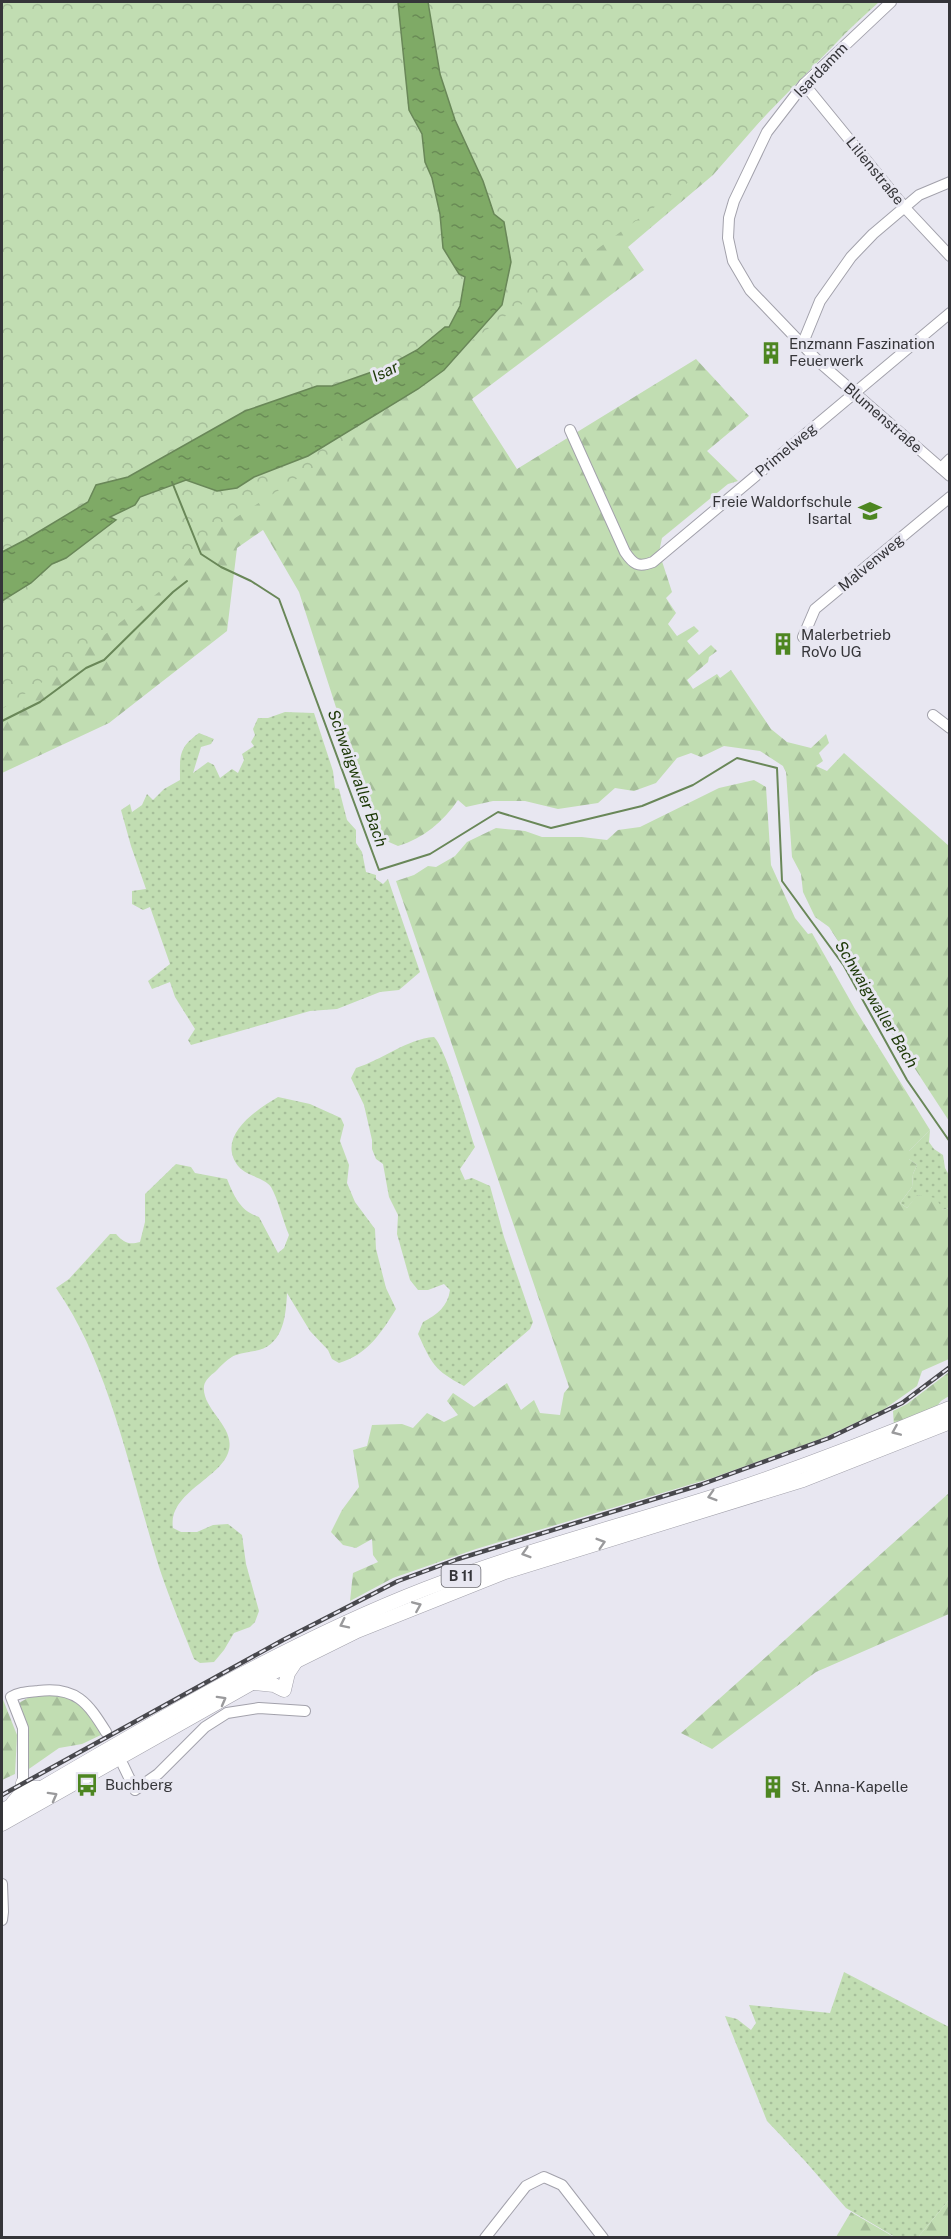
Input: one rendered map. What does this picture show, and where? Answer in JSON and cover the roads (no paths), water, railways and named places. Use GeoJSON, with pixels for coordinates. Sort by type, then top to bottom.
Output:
{"type":"FeatureCollection","features":[{"type":"Feature","properties":{"kind":"main road","name":"B 11"},"geometry":{"type":"LineString","coordinates":[[6,1808],[250,1671],[354,1619],[412,1594],[499,1562],[799,1468],[950,1408]]}},
{"type":"Feature","properties":{"kind":"main road","name":"B 11"},"geometry":{"type":"LineString","coordinates":[[2,1824],[252,1683],[367,1627],[505,1572],[803,1480],[950,1422]]}},
{"type":"Feature","properties":{"kind":"main road"},"geometry":{"type":"LineString","coordinates":[[252,1683],[266,1684],[284,1690],[288,1673],[296,1660]]}},
{"type":"Feature","properties":{"kind":"main road"},"geometry":{"type":"LineString","coordinates":[[23,1783],[29,1788],[41,1788]]}},
{"type":"Feature","properties":{"kind":"main road"},"geometry":{"type":"LineString","coordinates":[[6,1808],[22,1792],[23,1783]]}},
{"type":"Feature","properties":{"kind":"street","name":"Isardamm"},"geometry":{"type":"LineString","coordinates":[[759,146],[804,84],[891,2]]}},
{"type":"Feature","properties":{"kind":"street","name":"Lilienstraße"},"geometry":{"type":"LineString","coordinates":[[804,84],[906,208],[950,256]]}},
{"type":"Feature","properties":{"kind":"street","name":"Blumenstraße"},"geometry":{"type":"LineString","coordinates":[[759,146],[731,209],[728,227],[729,247],[743,281],[802,345],[950,476]]}},
{"type":"Feature","properties":{"kind":"street"},"geometry":{"type":"LineString","coordinates":[[802,345],[816,308],[851,257],[873,234],[919,195],[950,182]]}},
{"type":"Feature","properties":{"kind":"street"},"geometry":{"type":"LineString","coordinates":[[854,393],[950,313]]}},
{"type":"Feature","properties":{"kind":"street","name":"Primelweg"},"geometry":{"type":"LineString","coordinates":[[570,430],[625,552],[633,563],[639,566],[653,562],[854,393]]}},
{"type":"Feature","properties":{"kind":"street"},"geometry":{"type":"LineString","coordinates":[[941,468],[950,459]]}},
{"type":"Feature","properties":{"kind":"street","name":"Malvenweg"},"geometry":{"type":"LineString","coordinates":[[803,637],[815,609],[950,497]]}},
{"type":"Feature","properties":{"kind":"street"},"geometry":{"type":"LineString","coordinates":[[933,715],[950,728]]}},
{"type":"Feature","properties":{"kind":"street"},"geometry":{"type":"LineString","coordinates":[[23,1783],[23,1728],[10,1697],[16,1693],[50,1689],[67,1692],[82,1699],[106,1732]]}},
{"type":"Feature","properties":{"kind":"street"},"geometry":{"type":"LineString","coordinates":[[284,1690],[287,1708]]}},
{"type":"Feature","properties":{"kind":"street"},"geometry":{"type":"LineString","coordinates":[[123,1765],[135,1790],[158,1774],[205,1727],[227,1713],[259,1708],[287,1708],[305,1711]]}},
{"type":"Feature","properties":{"kind":"street"},"geometry":{"type":"LineString","coordinates":[[2,1884],[2,1920]]}},
{"type":"Feature","properties":{"kind":"street"},"geometry":{"type":"LineString","coordinates":[[485,2238],[526,2186],[544,2177],[562,2185],[603,2238]]}},
{"type":"Feature","properties":{"kind":"water","name":"Isar"},"geometry":{"type":"Polygon","coordinates":[[[398,2],[428,2],[440,74],[455,120],[483,181],[494,214],[504,222],[511,262],[502,305],[444,370],[418,389],[308,456],[254,477],[237,488],[217,491],[186,480],[140,497],[135,505],[110,517],[116,520],[66,558],[52,564],[31,583],[2,601],[2,552],[88,502],[96,485],[128,477],[245,411],[317,386],[332,386],[386,367],[417,350],[445,327],[449,327],[460,306],[465,277],[459,274],[443,248],[440,214],[432,178],[425,162],[422,134],[409,110],[398,2]]]}},
{"type":"Feature","properties":{"kind":"waterway","name":"Schwaigwaller Bach"},"geometry":{"type":"LineString","coordinates":[[172,482],[201,554],[279,599],[379,870],[430,854],[498,812],[551,828],[642,806],[693,785],[737,758],[777,768],[782,881],[844,966],[907,1080],[950,1142]]}},
{"type":"Feature","properties":{"kind":"waterway"},"geometry":{"type":"LineString","coordinates":[[2,721],[40,702],[86,668],[104,660],[187,581]]}},
{"type":"Feature","properties":{"kind":"railway"},"geometry":{"type":"LineString","coordinates":[[2,1795],[283,1640],[398,1581],[458,1559],[700,1485],[829,1438],[902,1403],[950,1367]]}},
{"type":"Feature","properties":{"kind":"place","name":"Enzmann Faszination Feuerwerk"},"geometry":{"type":"Point","coordinates":[771,353]}},
{"type":"Feature","properties":{"kind":"place","name":"Freie Waldorfschule Isartal"},"geometry":{"type":"Point","coordinates":[870,511]}},
{"type":"Feature","properties":{"kind":"place","name":"Malerbetrieb RoVo UG"},"geometry":{"type":"Point","coordinates":[783,644]}},
{"type":"Feature","properties":{"kind":"place","name":"Buchberg"},"geometry":{"type":"Point","coordinates":[87,1785]}},
{"type":"Feature","properties":{"kind":"place","name":"St. Anna-Kapelle"},"geometry":{"type":"Point","coordinates":[773,1787]}}]}
